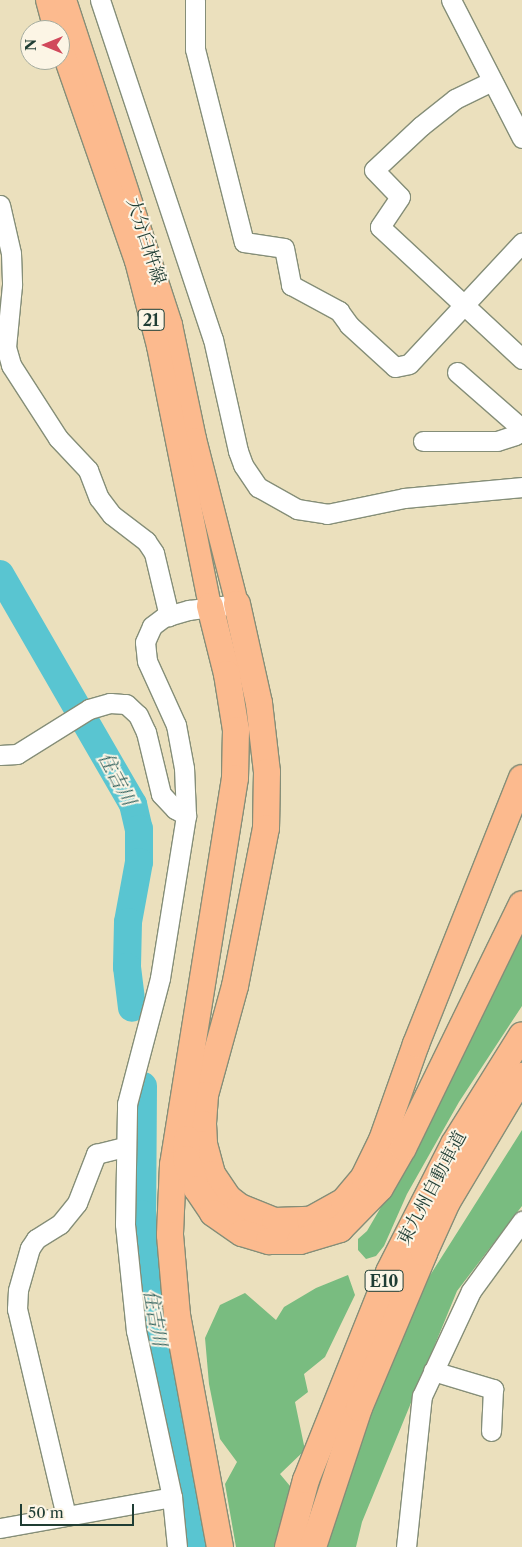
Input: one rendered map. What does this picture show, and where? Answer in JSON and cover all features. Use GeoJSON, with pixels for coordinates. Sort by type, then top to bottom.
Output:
{"type":"FeatureCollection","features":[{"type":"Feature","properties":{"kind":"highway"},"geometry":{"type":"LineString","coordinates":[[237,604],[264,742],[267,772],[266,828],[235,986],[205,1096],[202,1124],[204,1144],[212,1174],[228,1198],[240,1207],[275,1221],[310,1220],[338,1205],[364,1177],[382,1140],[416,1044],[520,789]]}},
{"type":"Feature","properties":{"kind":"highway"},"geometry":{"type":"LineString","coordinates":[[210,606],[227,674],[236,730],[235,778],[229,834],[190,1051],[173,1166],[170,1235],[177,1316],[220,1547]]}},
{"type":"Feature","properties":{"kind":"highway"},"geometry":{"type":"LineString","coordinates":[[190,1051],[186,1159],[197,1190],[213,1213],[242,1233],[269,1241],[300,1241],[340,1229],[380,1188],[403,1148],[522,904]]}},
{"type":"Feature","properties":{"kind":"highway","name":"東九州自動車道"},"geometry":{"type":"LineString","coordinates":[[288,1547],[306,1480],[389,1272],[449,1153],[522,1035]]}},
{"type":"Feature","properties":{"kind":"highway","name":"東九州自動車道"},"geometry":{"type":"LineString","coordinates":[[313,1547],[358,1408],[447,1202],[522,1076]]}},
{"type":"Feature","properties":{"kind":"highway"},"geometry":{"type":"LineString","coordinates":[[447,1202],[522,1107]]}},
{"type":"Feature","properties":{"kind":"main road"},"geometry":{"type":"LineString","coordinates":[[47,0],[52,20]]}},
{"type":"Feature","properties":{"kind":"main road","name":"大分臼杵線"},"geometry":{"type":"LineString","coordinates":[[65,0],[171,325],[196,440],[237,604]]}},
{"type":"Feature","properties":{"kind":"main road","name":"大分臼杵線"},"geometry":{"type":"LineString","coordinates":[[69,70],[136,261],[158,346],[210,606]]}},
{"type":"Feature","properties":{"kind":"street"},"geometry":{"type":"LineString","coordinates":[[100,0],[213,339],[238,451],[243,465],[258,487],[298,509],[327,514],[404,498],[522,487]]}},
{"type":"Feature","properties":{"kind":"street"},"geometry":{"type":"LineString","coordinates":[[195,0],[192,32],[195,49],[244,242],[284,248],[291,285],[339,311],[349,325],[396,367],[409,364],[464,308],[522,243]]}},
{"type":"Feature","properties":{"kind":"street"},"geometry":{"type":"LineString","coordinates":[[451,0],[522,138]]}},
{"type":"Feature","properties":{"kind":"street"},"geometry":{"type":"LineString","coordinates":[[492,81],[456,99],[421,126],[374,170],[400,197],[380,227],[464,308],[522,359]]}},
{"type":"Feature","properties":{"kind":"street"},"geometry":{"type":"LineString","coordinates":[[0,205],[11,253],[12,285],[6,347],[11,365],[58,438],[88,470],[99,498],[112,515],[146,540],[154,553],[169,616]]}},
{"type":"Feature","properties":{"kind":"street"},"geometry":{"type":"LineString","coordinates":[[423,441],[498,441],[522,428],[457,372]]}},
{"type":"Feature","properties":{"kind":"street"},"geometry":{"type":"LineString","coordinates":[[178,1547],[172,1497],[133,1308],[125,1224],[124,1147],[130,1084],[160,978],[186,815],[184,768],[176,725],[144,648],[150,630],[169,616],[210,606],[237,604]]}},
{"type":"Feature","properties":{"kind":"street"},"geometry":{"type":"LineString","coordinates":[[0,755],[17,754],[89,709],[110,703],[126,704],[138,715],[146,732],[160,794],[175,810],[186,815]]}},
{"type":"Feature","properties":{"kind":"street"},"geometry":{"type":"LineString","coordinates":[[66,1516],[18,1309],[18,1290],[30,1248],[36,1239],[60,1224],[77,1203],[96,1154],[124,1147]]}},
{"type":"Feature","properties":{"kind":"street"},"geometry":{"type":"LineString","coordinates":[[406,1547],[419,1408],[433,1371],[471,1291],[522,1222]]}},
{"type":"Feature","properties":{"kind":"street"},"geometry":{"type":"LineString","coordinates":[[433,1371],[493,1389],[491,1431]]}},
{"type":"Feature","properties":{"kind":"street"},"geometry":{"type":"LineString","coordinates":[[0,1528],[172,1497]]}},
{"type":"Feature","properties":{"kind":"green space"},"geometry":{"type":"Polygon","coordinates":[[[522,929],[522,1006],[459,1102],[407,1194],[384,1246],[376,1256],[366,1259],[358,1250],[358,1239],[367,1231],[381,1207],[522,929]]]}},
{"type":"Feature","properties":{"kind":"green space"},"geometry":{"type":"Polygon","coordinates":[[[522,1130],[522,1206],[457,1291],[362,1522],[356,1547],[323,1547],[361,1438],[429,1277],[522,1130]]]}},
{"type":"Feature","properties":{"kind":"green space"},"geometry":{"type":"Polygon","coordinates":[[[348,1275],[355,1295],[325,1357],[304,1374],[308,1392],[295,1402],[305,1450],[280,1474],[290,1486],[276,1547],[236,1547],[225,1484],[237,1462],[220,1439],[209,1384],[205,1338],[220,1305],[245,1293],[276,1320],[284,1307],[316,1288],[348,1275]]]}},
{"type":"Feature","properties":{"kind":"waterway","name":"住吉川"},"geometry":{"type":"LineString","coordinates":[[0,574],[133,804],[139,829],[139,862],[128,922],[127,967],[132,1008]]}},
{"type":"Feature","properties":{"kind":"waterway","name":"住吉川"},"geometry":{"type":"LineString","coordinates":[[143,1086],[142,1214],[150,1298],[186,1478],[196,1547]]}}]}
